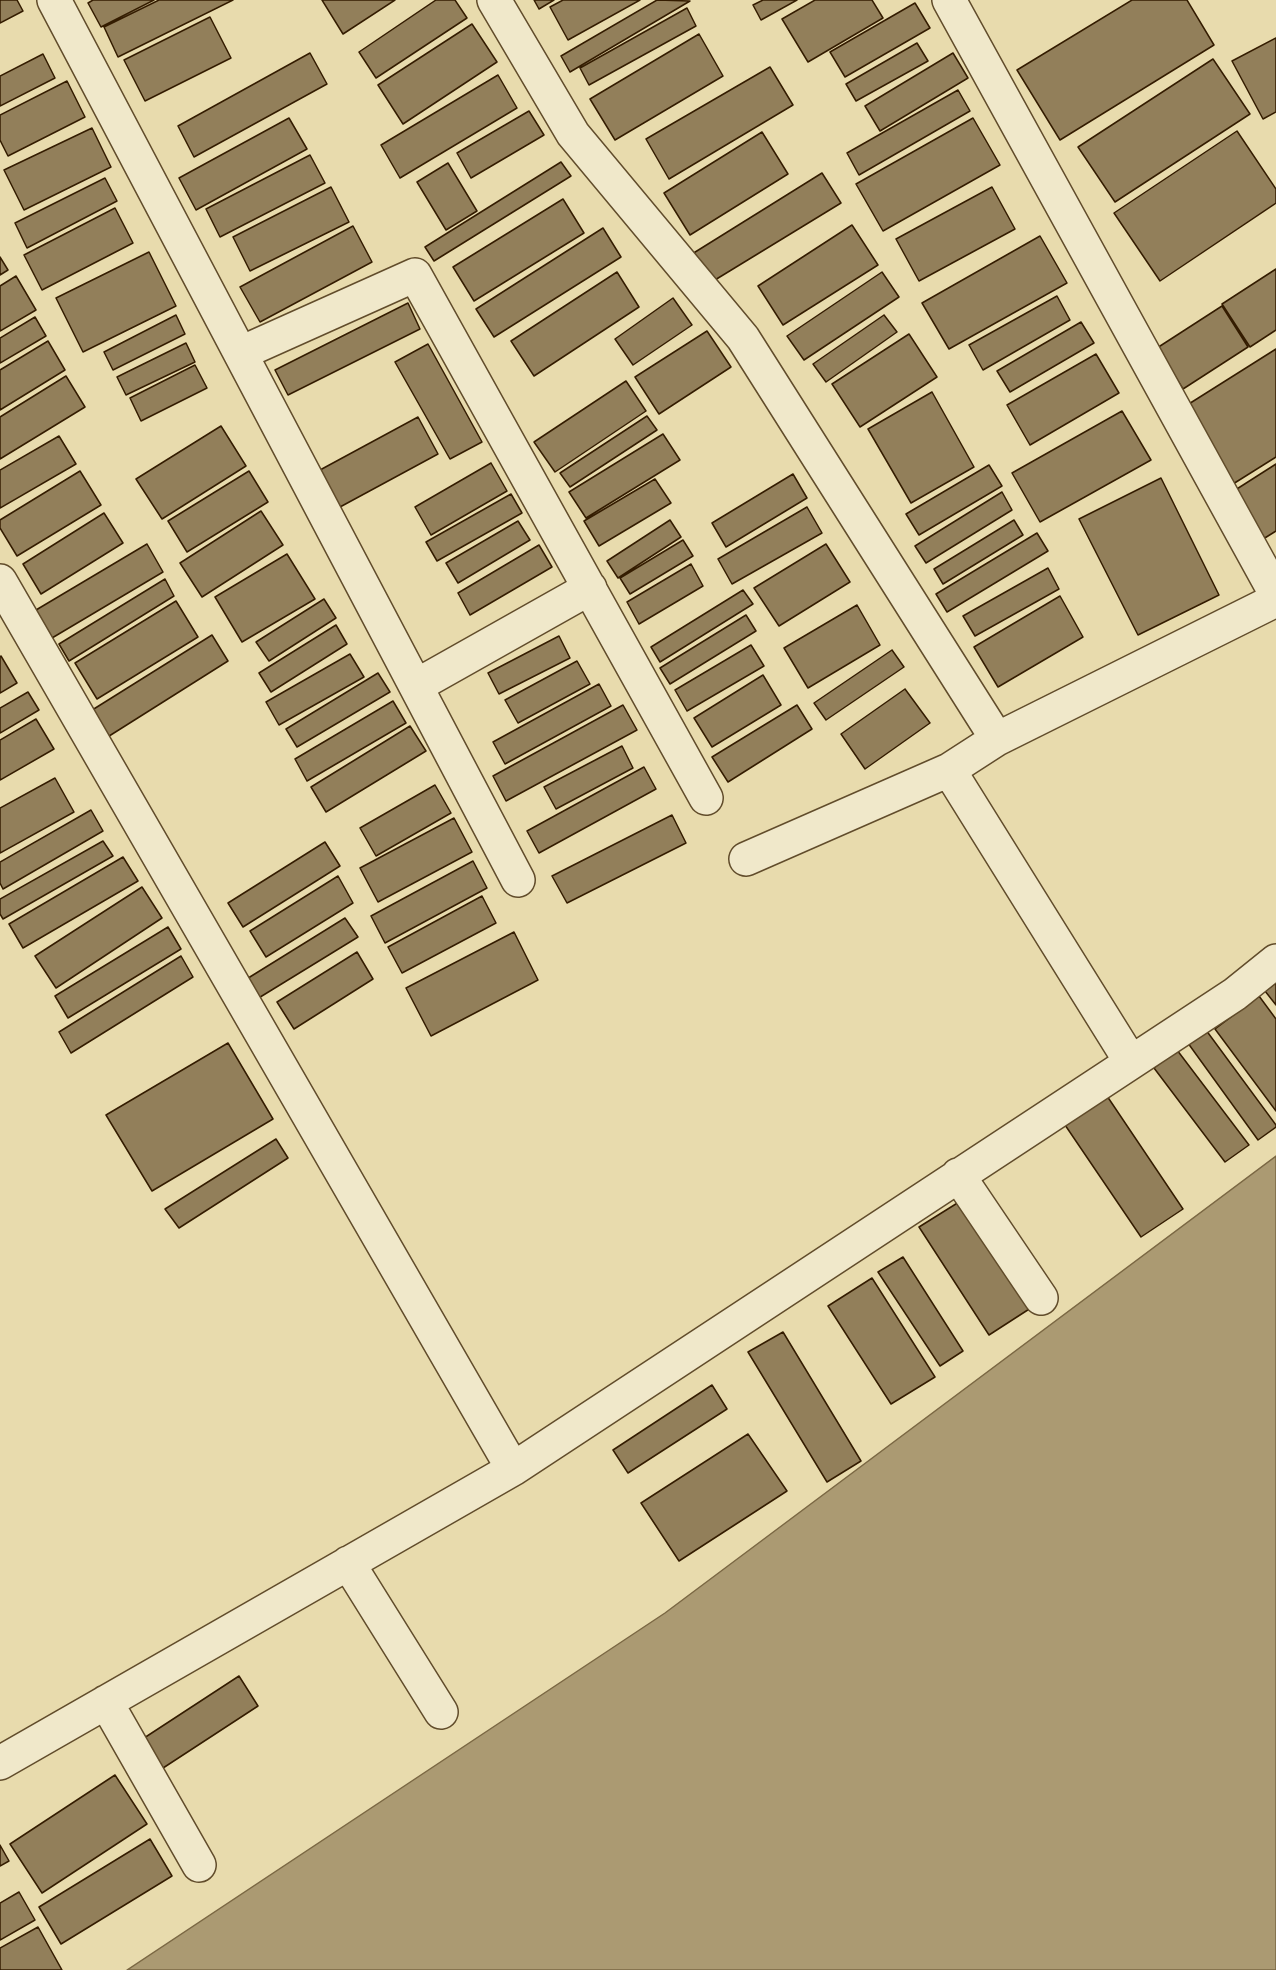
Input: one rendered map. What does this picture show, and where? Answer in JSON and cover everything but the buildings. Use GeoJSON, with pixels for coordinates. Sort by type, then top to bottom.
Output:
{"type":"FeatureCollection","features":[{"type":"Feature","properties":{"kind":"street"},"geometry":{"type":"LineString","coordinates":[[54,0],[518,880]]}},
{"type":"Feature","properties":{"kind":"street"},"geometry":{"type":"LineString","coordinates":[[494,0],[573,134],[743,339],[997,739]]}},
{"type":"Feature","properties":{"kind":"street"},"geometry":{"type":"LineString","coordinates":[[949,0],[1276,594]]}},
{"type":"Feature","properties":{"kind":"street"},"geometry":{"type":"LineString","coordinates":[[241,353],[416,275],[706,798]]}},
{"type":"Feature","properties":{"kind":"street"},"geometry":{"type":"LineString","coordinates":[[0,581],[513,1469]]}},
{"type":"Feature","properties":{"kind":"street"},"geometry":{"type":"LineString","coordinates":[[416,686],[590,588]]}},
{"type":"Feature","properties":{"kind":"street"},"geometry":{"type":"LineString","coordinates":[[746,860],[949,770],[997,739],[1276,600]]}},
{"type":"Feature","properties":{"kind":"street"},"geometry":{"type":"LineString","coordinates":[[949,770],[1131,1062]]}},
{"type":"Feature","properties":{"kind":"street"},"geometry":{"type":"LineString","coordinates":[[0,1763],[513,1469],[1235,994],[1276,961]]}},
{"type":"Feature","properties":{"kind":"street"},"geometry":{"type":"LineString","coordinates":[[958,1175],[1041,1298]]}},
{"type":"Feature","properties":{"kind":"street"},"geometry":{"type":"LineString","coordinates":[[348,1563],[441,1712]]}},
{"type":"Feature","properties":{"kind":"street"},"geometry":{"type":"LineString","coordinates":[[106,1702],[199,1865]]}},
{"type":"Feature","properties":{"kind":"shaded area"},"geometry":{"type":"Polygon","coordinates":[[[1276,1156],[1276,1970],[127,1970],[665,1613],[1276,1156]]]}}]}
